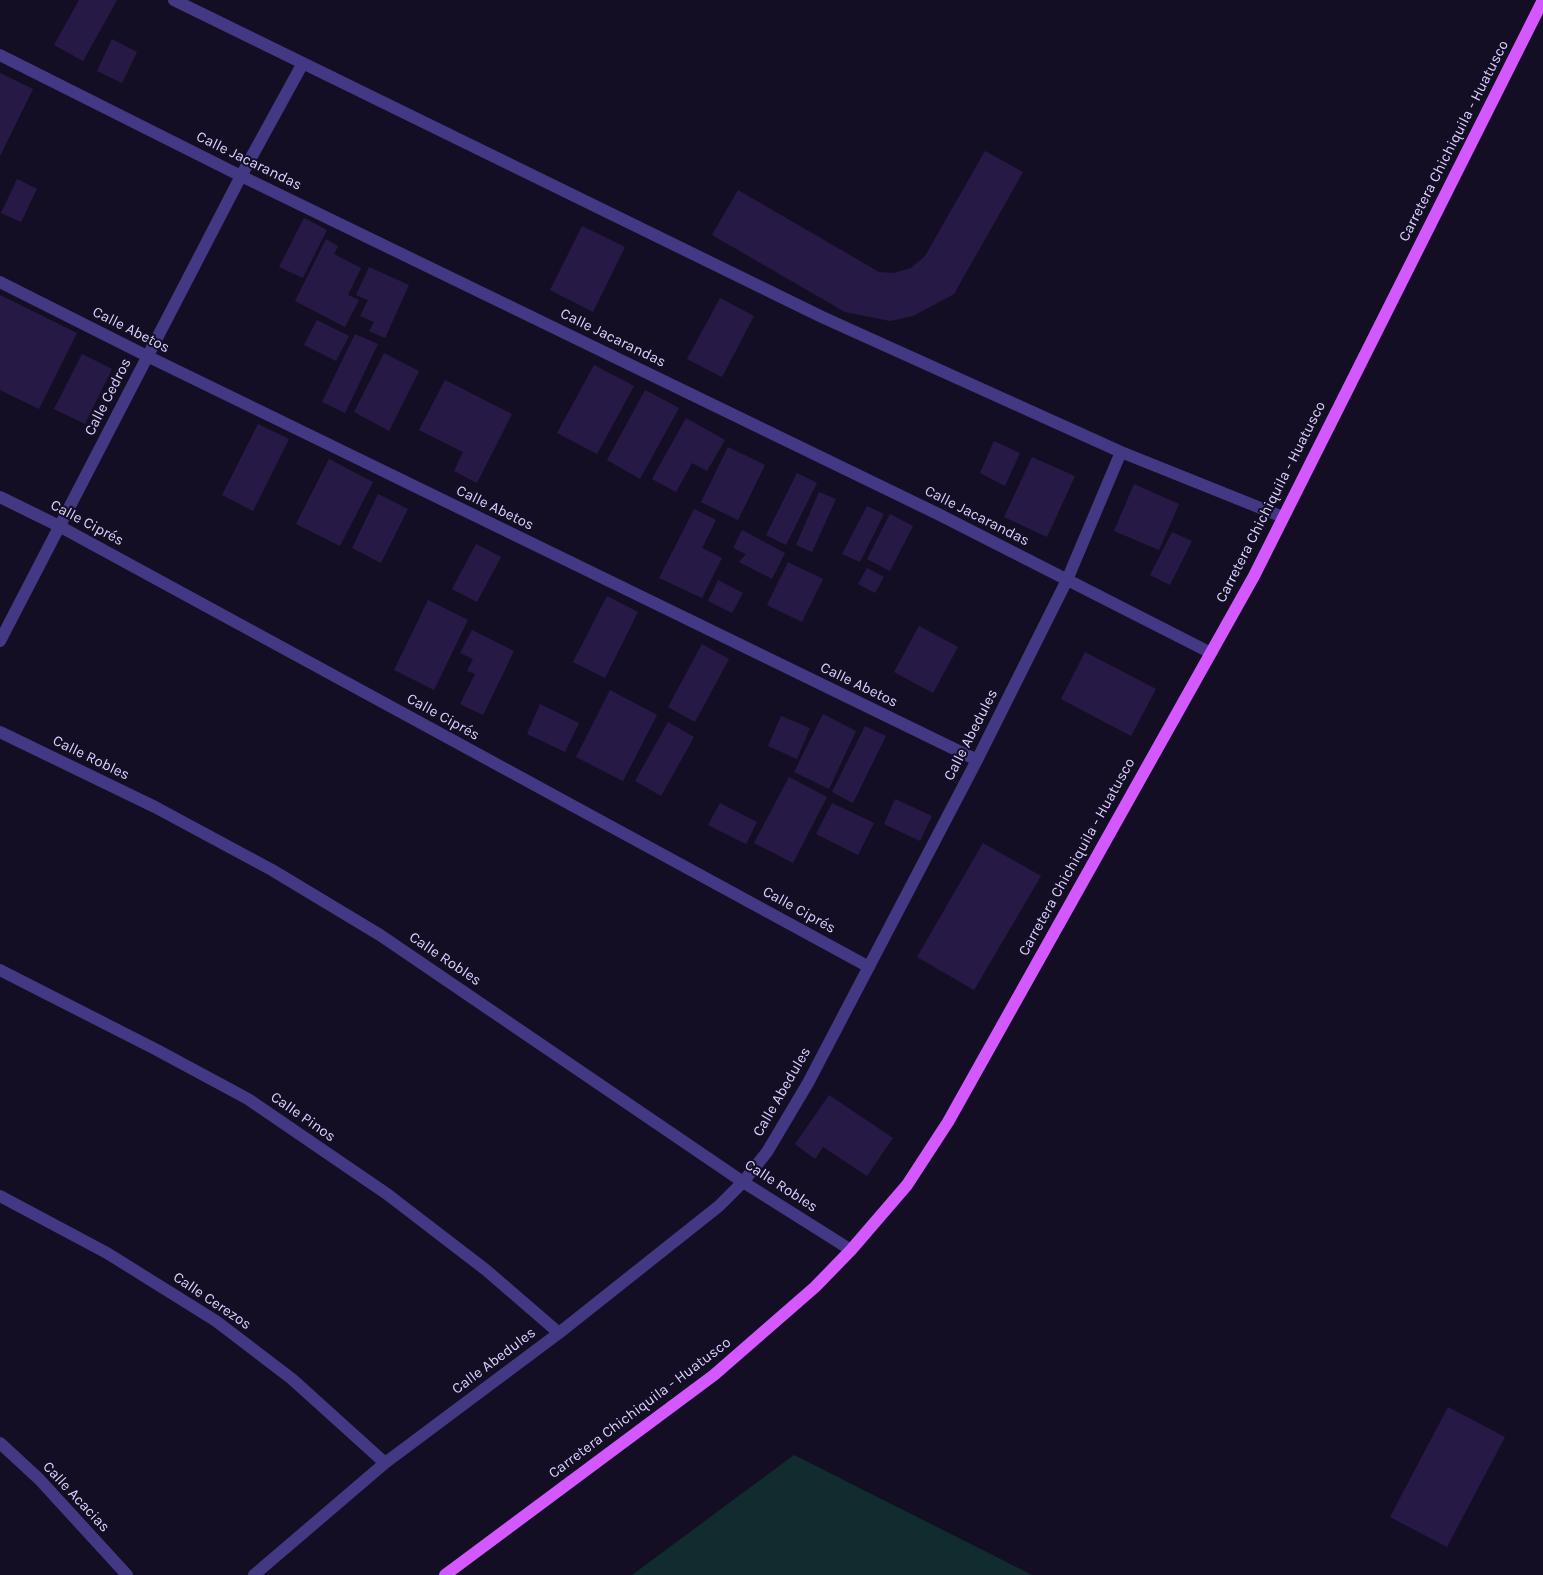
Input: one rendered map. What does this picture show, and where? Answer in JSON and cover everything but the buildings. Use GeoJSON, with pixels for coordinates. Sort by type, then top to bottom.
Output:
{"type":"FeatureCollection","features":[{"type":"Feature","properties":{"kind":"main road","name":"Carretera Chichiquila - Huatusco"},"geometry":{"type":"LineString","coordinates":[[445,1575],[714,1375],[815,1287],[851,1250],[906,1185],[948,1122],[1254,576],[1543,0]]}},
{"type":"Feature","properties":{"kind":"street"},"geometry":{"type":"LineString","coordinates":[[174,0],[822,317],[1121,452],[1283,518]]}},
{"type":"Feature","properties":{"kind":"street","name":"Calle Jacarandas"},"geometry":{"type":"LineString","coordinates":[[0,55],[242,176],[929,510],[1211,653]]}},
{"type":"Feature","properties":{"kind":"street","name":"Calle Cedros"},"geometry":{"type":"LineString","coordinates":[[0,641],[147,356],[303,63]]}},
{"type":"Feature","properties":{"kind":"street","name":"Calle Abetos"},"geometry":{"type":"LineString","coordinates":[[0,282],[147,356],[977,760]]}},
{"type":"Feature","properties":{"kind":"street","name":"Calle Abedules"},"geometry":{"type":"LineString","coordinates":[[254,1575],[385,1463],[559,1333],[719,1206],[744,1182],[767,1152],[803,1090],[977,760],[1067,580],[1121,452]]}},
{"type":"Feature","properties":{"kind":"street","name":"Calle Ciprés"},"geometry":{"type":"LineString","coordinates":[[0,497],[59,526],[869,967]]}},
{"type":"Feature","properties":{"kind":"street","name":"Calle Robles"},"geometry":{"type":"LineString","coordinates":[[0,732],[155,807],[272,870],[372,930],[744,1182],[851,1250]]}},
{"type":"Feature","properties":{"kind":"street","name":"Calle Pinos"},"geometry":{"type":"LineString","coordinates":[[0,970],[248,1099],[386,1194],[486,1270],[559,1333]]}},
{"type":"Feature","properties":{"kind":"street","name":"Calle Cerezos"},"geometry":{"type":"LineString","coordinates":[[0,1196],[107,1253],[216,1321],[292,1379],[385,1463]]}},
{"type":"Feature","properties":{"kind":"street","name":"Calle Acacias"},"geometry":{"type":"LineString","coordinates":[[0,1443],[39,1479],[127,1575]]}},
{"type":"Feature","properties":{"kind":"green space"},"geometry":{"type":"Polygon","coordinates":[[[794,1455],[1032,1575],[632,1575],[794,1455]]]}}]}
